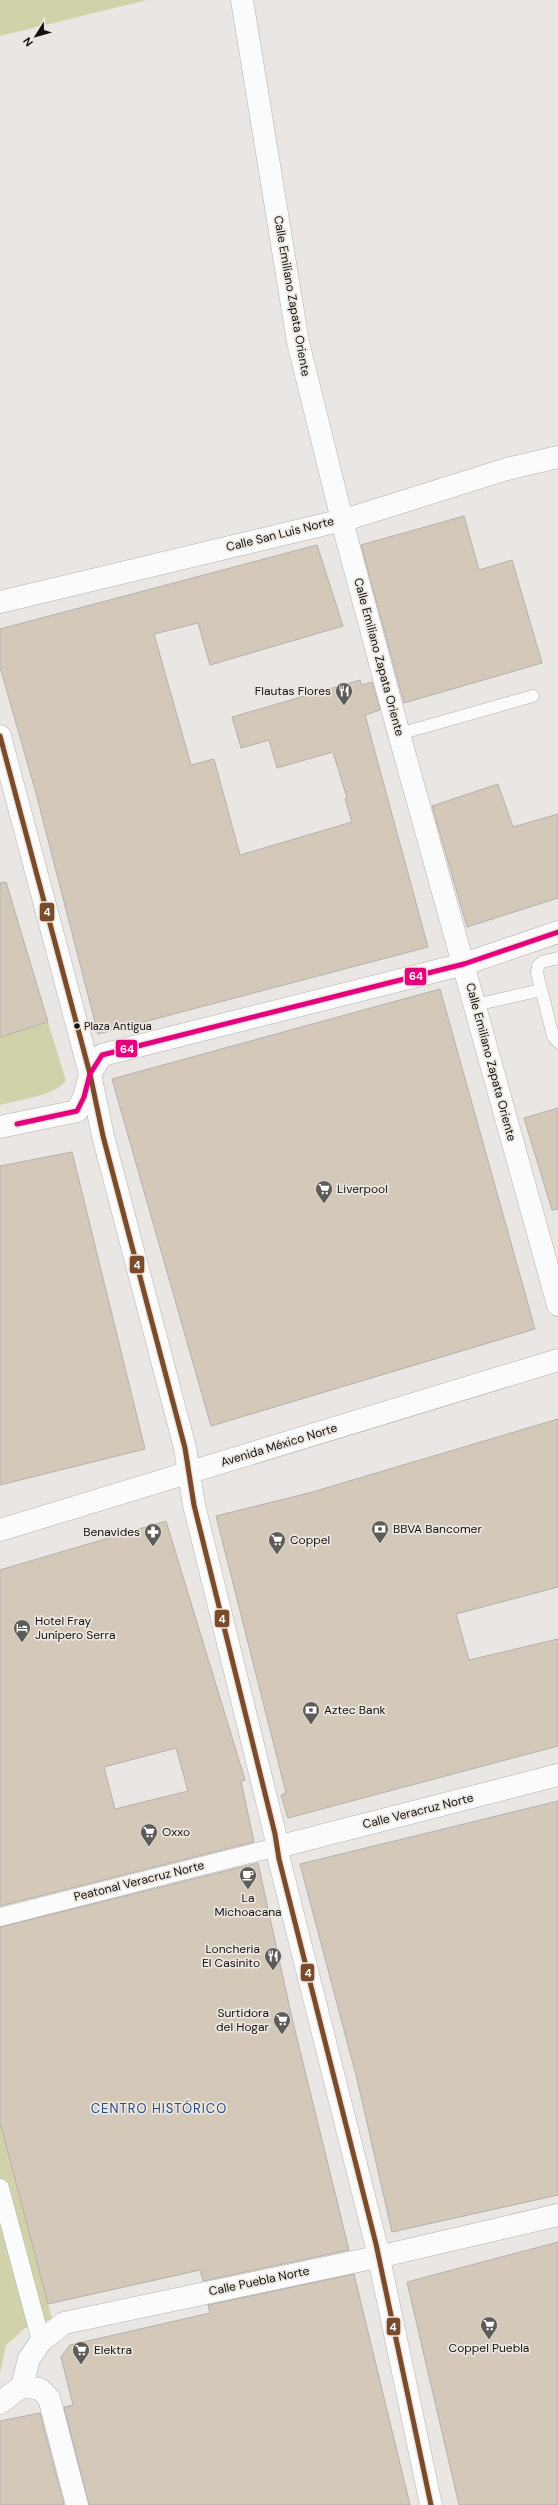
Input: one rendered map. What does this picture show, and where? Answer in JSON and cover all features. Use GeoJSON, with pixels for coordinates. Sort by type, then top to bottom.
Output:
{"type":"FeatureCollection","features":[{"type":"Feature","properties":{"kind":"street","name":"Calle Emiliano Zapata Oriente"},"geometry":{"type":"LineString","coordinates":[[242,0],[298,342],[342,520],[399,734],[558,1305]]}},
{"type":"Feature","properties":{"kind":"street","name":"Calle San Luis Norte"},"geometry":{"type":"LineString","coordinates":[[0,602],[342,520],[507,469],[558,457]]}},
{"type":"Feature","properties":{"kind":"street"},"geometry":{"type":"LineString","coordinates":[[0,736],[90,1074],[103,1136],[190,1473],[194,1505],[378,2256],[431,2505]]}},
{"type":"Feature","properties":{"kind":"street"},"geometry":{"type":"LineString","coordinates":[[0,1128],[77,1111],[84,1098],[90,1074],[102,1055],[464,964],[558,932]]}},
{"type":"Feature","properties":{"kind":"street","name":"Avenida México Norte"},"geometry":{"type":"LineString","coordinates":[[0,1530],[558,1360]]}},
{"type":"Feature","properties":{"kind":"street","name":"Calle Veracruz Norte"},"geometry":{"type":"LineString","coordinates":[[277,1847],[558,1775]]}},
{"type":"Feature","properties":{"kind":"street","name":"Peatonal Veracruz Norte"},"geometry":{"type":"LineString","coordinates":[[0,1916],[277,1847]]}},
{"type":"Feature","properties":{"kind":"street"},"geometry":{"type":"LineString","coordinates":[[0,2188],[41,2340]]}},
{"type":"Feature","properties":{"kind":"street","name":"Calle Puebla Norte"},"geometry":{"type":"LineString","coordinates":[[22,2386],[29,2359],[41,2340],[64,2323],[378,2256],[558,2214]]}},
{"type":"Feature","properties":{"kind":"street"},"geometry":{"type":"LineString","coordinates":[[0,2403],[22,2386],[40,2389],[49,2398],[76,2505]]}},
{"type":"Feature","properties":{"kind":"lane"},"geometry":{"type":"LineString","coordinates":[[399,734],[533,696]]}},
{"type":"Feature","properties":{"kind":"lane"},"geometry":{"type":"LineString","coordinates":[[558,958],[542,962],[538,966],[537,972],[553,1036],[558,1042]]}},
{"type":"Feature","properties":{"kind":"lane"},"geometry":{"type":"LineString","coordinates":[[475,1005],[541,990]]}},
{"type":"Feature","properties":{"kind":"green space"},"geometry":{"type":"Polygon","coordinates":[[[0,0],[147,0],[0,36],[0,0]]]}},
{"type":"Feature","properties":{"kind":"green space","name":"Plaza Antigua"},"geometry":{"type":"Polygon","coordinates":[[[48,1022],[66,1081],[52,1091],[44,1094],[0,1105],[0,1037],[48,1022]]]}},
{"type":"Feature","properties":{"kind":"green space"},"geometry":{"type":"Polygon","coordinates":[[[0,2122],[52,2319],[25,2328],[6,2345],[0,2374],[0,2122]]]}},
{"type":"Feature","properties":{"kind":"building"},"geometry":{"type":"Polygon","coordinates":[[[464,516],[479,570],[512,560],[542,663],[404,703],[361,545],[464,516]]]}},
{"type":"Feature","properties":{"kind":"building"},"geometry":{"type":"Polygon","coordinates":[[[317,545],[343,626],[210,665],[198,623],[154,634],[191,765],[214,759],[240,855],[352,822],[345,799],[347,798],[333,752],[277,768],[269,740],[241,748],[232,717],[360,680],[361,685],[372,682],[380,710],[365,715],[428,947],[98,1034],[36,793],[0,667],[0,629],[317,545]]]}},
{"type":"Feature","properties":{"kind":"building"},"geometry":{"type":"Polygon","coordinates":[[[498,784],[513,827],[558,814],[558,898],[467,927],[432,806],[498,784]]]}},
{"type":"Feature","properties":{"kind":"building"},"geometry":{"type":"Polygon","coordinates":[[[6,882],[48,1022],[0,1037],[0,883],[6,882]]]}},
{"type":"Feature","properties":{"kind":"building","name":"Liverpool"},"geometry":{"type":"Polygon","coordinates":[[[440,989],[535,1329],[211,1426],[112,1079],[440,989]]]}},
{"type":"Feature","properties":{"kind":"building"},"geometry":{"type":"Polygon","coordinates":[[[558,1108],[558,1209],[552,1210],[524,1118],[558,1108]]]}},
{"type":"Feature","properties":{"kind":"building"},"geometry":{"type":"Polygon","coordinates":[[[72,1152],[145,1449],[0,1485],[0,1166],[72,1152]]]}},
{"type":"Feature","properties":{"kind":"building"},"geometry":{"type":"Polygon","coordinates":[[[558,1419],[558,1587],[456,1614],[469,1660],[558,1639],[558,1746],[288,1818],[281,1795],[286,1793],[216,1516],[309,1493],[558,1419]]]}},
{"type":"Feature","properties":{"kind":"building"},"geometry":{"type":"Polygon","coordinates":[[[166,1521],[245,1780],[241,1781],[254,1842],[0,1906],[0,1570],[166,1521]],[[176,1748],[104,1767],[115,1809],[188,1791],[176,1748]]]}},
{"type":"Feature","properties":{"kind":"building"},"geometry":{"type":"Polygon","coordinates":[[[558,1801],[558,2195],[392,2232],[357,2079],[300,1864],[558,1801]]]}},
{"type":"Feature","properties":{"kind":"building"},"geometry":{"type":"Polygon","coordinates":[[[258,1863],[291,2014],[349,2250],[203,2281],[200,2270],[48,2304],[0,2122],[0,1927],[258,1863]]]}},
{"type":"Feature","properties":{"kind":"building","name":"Coppel Puebla"},"geometry":{"type":"Polygon","coordinates":[[[558,2242],[558,2505],[459,2505],[407,2282],[558,2242]]]}},
{"type":"Feature","properties":{"kind":"building"},"geometry":{"type":"Polygon","coordinates":[[[354,2274],[410,2505],[89,2505],[64,2407],[73,2405],[61,2357],[70,2345],[210,2313],[208,2305],[354,2274]]]}},
{"type":"Feature","properties":{"kind":"building"},"geometry":{"type":"Polygon","coordinates":[[[40,2413],[64,2505],[0,2505],[0,2421],[40,2413]]]}},
{"type":"Feature","properties":{"kind":"transit line","name":"4"},"geometry":{"type":"LineString","coordinates":[[0,736],[90,1074],[103,1136],[185,1448],[194,1505],[275,1834],[279,1859],[376,2244],[431,2505]]}},
{"type":"Feature","properties":{"kind":"transit line","name":"64"},"geometry":{"type":"LineString","coordinates":[[17,1124],[77,1111],[84,1097],[90,1074],[102,1055],[464,964],[558,932]]}},
{"type":"Feature","properties":{"kind":"place","name":"Flautas Flores"},"geometry":{"type":"Point","coordinates":[344,706]}},
{"type":"Feature","properties":{"kind":"place","name":"Plaza Antigua"},"geometry":{"type":"Point","coordinates":[77,1026]}},
{"type":"Feature","properties":{"kind":"place","name":"Liverpool"},"geometry":{"type":"Point","coordinates":[324,1204]}},
{"type":"Feature","properties":{"kind":"place","name":"BBVA Bancomer"},"geometry":{"type":"Point","coordinates":[380,1544]}},
{"type":"Feature","properties":{"kind":"place","name":"Benavides"},"geometry":{"type":"Point","coordinates":[153,1547]}},
{"type":"Feature","properties":{"kind":"place","name":"Coppel"},"geometry":{"type":"Point","coordinates":[277,1555]}},
{"type":"Feature","properties":{"kind":"place","name":"Hotel Fray Junípero Serra"},"geometry":{"type":"Point","coordinates":[22,1643]}},
{"type":"Feature","properties":{"kind":"place","name":"Aztec Bank"},"geometry":{"type":"Point","coordinates":[311,1725]}},
{"type":"Feature","properties":{"kind":"place","name":"Oxxo"},"geometry":{"type":"Point","coordinates":[149,1847]}},
{"type":"Feature","properties":{"kind":"place","name":"La Michoacana"},"geometry":{"type":"Point","coordinates":[248,1890]}},
{"type":"Feature","properties":{"kind":"place","name":"Loncheria El Casinito"},"geometry":{"type":"Point","coordinates":[273,1971]}},
{"type":"Feature","properties":{"kind":"place","name":"Surtidora del Hogar"},"geometry":{"type":"Point","coordinates":[282,2035]}},
{"type":"Feature","properties":{"kind":"place","name":"Coppel Puebla"},"geometry":{"type":"Point","coordinates":[489,2340]}},
{"type":"Feature","properties":{"kind":"place","name":"Elektra"},"geometry":{"type":"Point","coordinates":[81,2365]}},
{"type":"Feature","properties":{"kind":"district","name":"CENTRO HISTÓRICO"},"geometry":{"type":"Point","coordinates":[159,2108]}}]}
